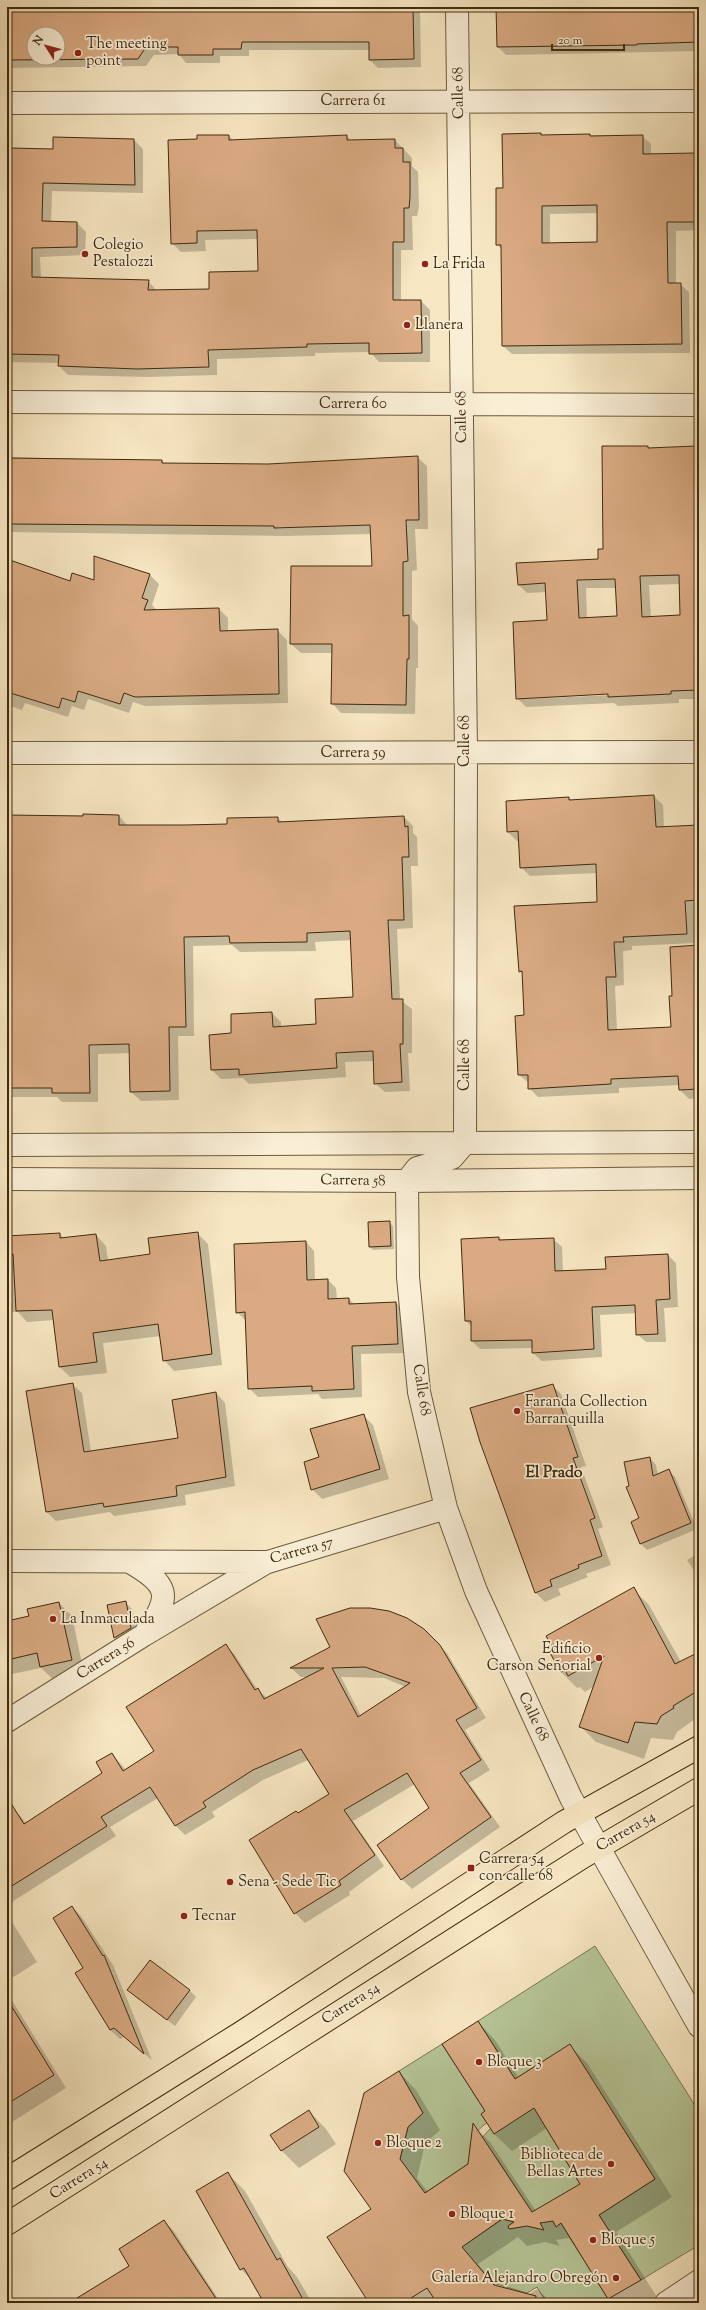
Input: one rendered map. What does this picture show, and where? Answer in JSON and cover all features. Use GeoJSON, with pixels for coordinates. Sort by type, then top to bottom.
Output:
{"type":"FeatureCollection","features":[{"type":"Feature","properties":{"kind":"main road"},"geometry":{"type":"LineString","coordinates":[[7,2179],[242,2032],[580,1814],[699,1747]]}},
{"type":"Feature","properties":{"kind":"main road","name":"Carrera 54"},"geometry":{"type":"LineString","coordinates":[[7,2224],[549,1878],[699,1789]]}},
{"type":"Feature","properties":{"kind":"street","name":"Calle 68"},"geometry":{"type":"LineString","coordinates":[[457,7],[466,752],[465,1143]]}},
{"type":"Feature","properties":{"kind":"street","name":"Carrera 61"},"geometry":{"type":"LineString","coordinates":[[7,103],[699,101]]}},
{"type":"Feature","properties":{"kind":"street","name":"Carrera 60"},"geometry":{"type":"LineString","coordinates":[[7,402],[699,405]]}},
{"type":"Feature","properties":{"kind":"street","name":"Carrera 59"},"geometry":{"type":"LineString","coordinates":[[7,753],[699,752]]}},
{"type":"Feature","properties":{"kind":"street"},"geometry":{"type":"LineString","coordinates":[[7,1145],[699,1142]]}},
{"type":"Feature","properties":{"kind":"street"},"geometry":{"type":"LineString","coordinates":[[407,1181],[417,1168],[452,1158],[465,1143]]}},
{"type":"Feature","properties":{"kind":"street"},"geometry":{"type":"LineString","coordinates":[[699,1152],[699,1170]]}},
{"type":"Feature","properties":{"kind":"street","name":"Carrera 58"},"geometry":{"type":"LineString","coordinates":[[7,1179],[407,1181],[699,1178]]}},
{"type":"Feature","properties":{"kind":"street","name":"Calle 68"},"geometry":{"type":"LineString","coordinates":[[407,1181],[408,1277],[419,1392],[446,1508],[476,1591],[517,1683],[580,1814],[699,2026]]}},
{"type":"Feature","properties":{"kind":"street","name":"Carrera 57"},"geometry":{"type":"LineString","coordinates":[[7,1561],[268,1562],[446,1508]]}},
{"type":"Feature","properties":{"kind":"street"},"geometry":{"type":"LineString","coordinates":[[130,1562],[154,1577],[160,1584],[163,1595],[162,1607],[144,1635]]}},
{"type":"Feature","properties":{"kind":"street","name":"Carrera 56"},"geometry":{"type":"LineString","coordinates":[[7,1721],[144,1635],[268,1562]]}},
{"type":"Feature","properties":{"kind":"street"},"geometry":{"type":"LineString","coordinates":[[666,2303],[699,2281]]}},
{"type":"Feature","properties":{"kind":"green space"},"geometry":{"type":"Polygon","coordinates":[[[595,1946],[699,2112],[699,2245],[641,2280],[599,2215],[655,2179],[570,2045],[515,2079],[478,2021],[595,1946]]]}},
{"type":"Feature","properties":{"kind":"green space"},"geometry":{"type":"Polygon","coordinates":[[[442,2044],[485,2111],[481,2114],[487,2123],[478,2130],[470,2145],[470,2156],[472,2161],[400,2210],[400,2159],[408,2127],[423,2113],[399,2071],[442,2044]]]}},
{"type":"Feature","properties":{"kind":"green space"},"geometry":{"type":"Polygon","coordinates":[[[534,2108],[580,2184],[526,2219],[523,2199],[498,2160],[477,2143],[491,2128],[494,2133],[534,2108]]]}},
{"type":"Feature","properties":{"kind":"green space"},"geometry":{"type":"Polygon","coordinates":[[[507,2216],[517,2223],[528,2225],[551,2219],[556,2226],[561,2223],[608,2299],[603,2303],[547,2303],[537,2287],[527,2293],[434,2266],[507,2216]]]}},
{"type":"Feature","properties":{"kind":"building"},"geometry":{"type":"Polygon","coordinates":[[[7,7],[413,7],[414,59],[369,60],[369,42],[242,42],[241,49],[213,49],[213,55],[178,55],[178,47],[146,47],[138,59],[66,60],[66,26],[26,26],[26,60],[7,60],[7,7]]]}},
{"type":"Feature","properties":{"kind":"building"},"geometry":{"type":"Polygon","coordinates":[[[496,7],[699,7],[699,42],[637,45],[497,47],[496,7]]]}},
{"type":"Feature","properties":{"kind":"building"},"geometry":{"type":"Polygon","coordinates":[[[502,134],[590,134],[590,136],[643,135],[643,154],[696,153],[697,222],[667,222],[668,283],[681,283],[682,344],[502,346],[501,245],[496,245],[496,188],[503,188],[502,134]],[[597,205],[542,206],[542,243],[597,242],[597,205]]]}},
{"type":"Feature","properties":{"kind":"building"},"geometry":{"type":"Polygon","coordinates":[[[197,135],[229,135],[229,140],[347,135],[347,140],[395,139],[395,148],[403,148],[403,162],[410,162],[410,197],[409,208],[404,208],[404,242],[393,242],[393,300],[421,300],[422,353],[369,354],[369,343],[307,344],[307,347],[208,350],[209,367],[137,369],[58,366],[59,355],[7,354],[7,229],[10,148],[53,149],[53,137],[134,139],[135,185],[43,183],[42,221],[77,222],[77,247],[32,248],[32,277],[149,280],[148,290],[209,289],[209,272],[258,271],[257,230],[197,231],[197,243],[171,244],[168,140],[197,139],[197,135]]]}},
{"type":"Feature","properties":{"kind":"building"},"geometry":{"type":"Polygon","coordinates":[[[602,446],[648,446],[648,448],[696,446],[699,520],[699,690],[671,691],[671,694],[608,697],[608,694],[516,699],[513,622],[547,620],[545,583],[518,585],[516,563],[598,559],[598,549],[603,549],[602,446]],[[679,575],[640,576],[642,617],[680,615],[679,575]],[[615,579],[577,580],[579,618],[617,616],[615,579]]]}},
{"type":"Feature","properties":{"kind":"building"},"geometry":{"type":"Polygon","coordinates":[[[418,456],[419,520],[406,520],[408,561],[403,562],[403,616],[409,615],[409,659],[407,659],[406,705],[331,704],[332,644],[290,644],[291,566],[372,566],[370,525],[274,528],[274,526],[7,524],[7,458],[162,460],[162,463],[268,464],[418,456]]]}},
{"type":"Feature","properties":{"kind":"building"},"geometry":{"type":"Polygon","coordinates":[[[94,556],[150,574],[142,598],[148,600],[144,610],[219,608],[220,631],[278,629],[279,694],[135,697],[124,693],[120,704],[78,691],[75,702],[62,698],[59,708],[7,692],[7,559],[70,581],[72,573],[94,580],[94,556]]]}},
{"type":"Feature","properties":{"kind":"building"},"geometry":{"type":"Polygon","coordinates":[[[654,795],[656,827],[699,825],[699,900],[685,901],[687,934],[623,937],[624,942],[614,942],[616,977],[606,977],[608,1030],[671,1027],[669,996],[672,996],[670,947],[699,945],[699,1089],[679,1090],[678,1076],[611,1079],[611,1084],[528,1089],[528,1075],[518,1075],[515,1016],[524,1015],[522,971],[519,972],[514,906],[597,902],[596,864],[520,868],[518,831],[507,832],[506,801],[569,797],[569,800],[654,795]]]}},
{"type":"Feature","properties":{"kind":"building"},"geometry":{"type":"Polygon","coordinates":[[[83,814],[119,815],[119,825],[227,824],[227,818],[278,817],[278,822],[404,816],[405,827],[408,826],[409,857],[402,857],[404,920],[388,920],[392,999],[403,999],[403,1044],[400,1044],[402,1082],[374,1084],[373,1051],[336,1053],[337,1068],[239,1075],[239,1069],[211,1070],[209,1035],[231,1033],[231,1014],[272,1012],[273,1027],[316,1024],[315,999],[353,997],[350,931],[307,933],[307,942],[230,943],[229,936],[184,937],[186,1027],[169,1027],[170,1091],[130,1092],[129,1044],[89,1045],[90,1093],[52,1093],[52,1088],[7,1088],[7,815],[83,816],[83,814]]]}},
{"type":"Feature","properties":{"kind":"building"},"geometry":{"type":"Polygon","coordinates":[[[390,1221],[391,1246],[369,1247],[368,1222],[390,1221]]]}},
{"type":"Feature","properties":{"kind":"building"},"geometry":{"type":"Polygon","coordinates":[[[198,1232],[212,1354],[163,1361],[158,1324],[93,1333],[97,1362],[59,1367],[52,1310],[16,1311],[13,1254],[7,1255],[7,1236],[60,1233],[60,1238],[96,1234],[100,1261],[150,1254],[148,1238],[198,1232]]]}},
{"type":"Feature","properties":{"kind":"building"},"geometry":{"type":"Polygon","coordinates":[[[499,1237],[499,1240],[554,1238],[555,1271],[606,1269],[605,1257],[668,1254],[670,1299],[656,1300],[658,1334],[636,1335],[635,1305],[592,1307],[594,1349],[532,1353],[532,1340],[471,1341],[471,1321],[465,1321],[461,1239],[499,1237]]]}},
{"type":"Feature","properties":{"kind":"building"},"geometry":{"type":"Polygon","coordinates":[[[306,1241],[307,1280],[328,1279],[328,1299],[349,1298],[349,1304],[396,1302],[398,1344],[352,1346],[354,1389],[312,1391],[312,1386],[248,1389],[245,1312],[236,1313],[234,1244],[306,1241]]]}},
{"type":"Feature","properties":{"kind":"building"},"geometry":{"type":"Polygon","coordinates":[[[73,1383],[84,1452],[178,1438],[172,1400],[216,1392],[226,1477],[176,1486],[177,1496],[104,1507],[103,1503],[46,1512],[26,1391],[73,1383]]]}},
{"type":"Feature","properties":{"kind":"building"},"geometry":{"type":"Polygon","coordinates":[[[553,1384],[578,1457],[573,1458],[595,1518],[590,1520],[602,1556],[578,1565],[579,1568],[550,1580],[552,1586],[535,1593],[480,1442],[470,1408],[553,1384]]]}},
{"type":"Feature","properties":{"kind":"building"},"geometry":{"type":"Polygon","coordinates":[[[364,1414],[380,1469],[311,1490],[304,1462],[319,1457],[310,1429],[364,1414]]]}},
{"type":"Feature","properties":{"kind":"building"},"geometry":{"type":"Polygon","coordinates":[[[650,1457],[653,1476],[669,1469],[691,1523],[640,1544],[631,1522],[639,1518],[626,1487],[629,1486],[624,1462],[650,1457]]]}},
{"type":"Feature","properties":{"kind":"building","name":"Edificio Carson Señorial"},"geometry":{"type":"Polygon","coordinates":[[[634,1587],[675,1664],[699,1652],[699,1690],[673,1706],[674,1708],[661,1716],[657,1724],[635,1722],[628,1743],[579,1727],[604,1656],[568,1676],[565,1670],[561,1672],[547,1648],[551,1645],[546,1636],[634,1587]]]}},
{"type":"Feature","properties":{"kind":"building"},"geometry":{"type":"Polygon","coordinates":[[[126,1601],[131,1628],[114,1638],[107,1605],[126,1601]]]}},
{"type":"Feature","properties":{"kind":"building"},"geometry":{"type":"Polygon","coordinates":[[[59,1602],[72,1660],[40,1667],[37,1653],[7,1660],[7,1621],[29,1616],[27,1609],[59,1602]]]}},
{"type":"Feature","properties":{"kind":"building"},"geometry":{"type":"Polygon","coordinates":[[[350,1608],[370,1608],[389,1611],[407,1618],[424,1629],[440,1645],[477,1708],[456,1720],[481,1760],[460,1773],[491,1817],[401,1880],[377,1845],[429,1808],[407,1773],[344,1810],[375,1855],[339,1881],[341,1885],[294,1914],[249,1840],[296,1811],[298,1813],[329,1794],[301,1749],[253,1770],[203,1802],[206,1807],[175,1826],[150,1787],[101,1817],[107,1826],[7,1889],[7,1797],[24,1824],[102,1773],[96,1762],[112,1753],[123,1771],[154,1751],[126,1707],[226,1644],[255,1690],[258,1688],[264,1699],[324,1668],[290,1668],[330,1647],[316,1619],[350,1608]],[[365,1667],[332,1668],[358,1717],[410,1683],[365,1667]]]}},
{"type":"Feature","properties":{"kind":"building"},"geometry":{"type":"Polygon","coordinates":[[[72,1906],[103,1956],[104,1955],[144,2054],[114,2028],[110,2030],[75,1973],[83,1968],[53,1918],[72,1906]]]}},
{"type":"Feature","properties":{"kind":"building"},"geometry":{"type":"Polygon","coordinates":[[[150,1960],[190,1990],[167,2020],[127,1990],[150,1960]]]}},
{"type":"Feature","properties":{"kind":"building"},"geometry":{"type":"Polygon","coordinates":[[[7,1999],[54,2075],[7,2104],[7,1999]]]}},
{"type":"Feature","properties":{"kind":"building"},"geometry":{"type":"Polygon","coordinates":[[[478,2021],[515,2079],[570,2044],[655,2179],[599,2215],[641,2280],[608,2299],[561,2223],[556,2227],[553,2221],[540,2223],[544,2230],[527,2226],[509,2229],[508,2226],[514,2222],[502,2219],[462,2247],[494,2285],[536,2296],[535,2303],[437,2303],[427,2288],[403,2303],[369,2303],[327,2237],[371,2209],[344,2171],[364,2093],[399,2071],[423,2113],[408,2127],[400,2159],[425,2193],[468,2164],[473,2123],[532,2212],[580,2184],[534,2108],[494,2134],[481,2114],[485,2111],[442,2044],[478,2021]]]}},
{"type":"Feature","properties":{"kind":"building"},"geometry":{"type":"Polygon","coordinates":[[[309,2110],[319,2127],[281,2151],[270,2135],[309,2110]]]}},
{"type":"Feature","properties":{"kind":"building"},"geometry":{"type":"Polygon","coordinates":[[[228,2172],[277,2260],[280,2258],[305,2303],[264,2303],[244,2268],[240,2270],[196,2191],[228,2172]]]}},
{"type":"Feature","properties":{"kind":"building"},"geometry":{"type":"Polygon","coordinates":[[[164,2220],[219,2303],[69,2303],[129,2266],[119,2249],[164,2220]]]}},
{"type":"Feature","properties":{"kind":"place","name":"The meeting point"},"geometry":{"type":"Point","coordinates":[78,53]}},
{"type":"Feature","properties":{"kind":"place","name":"Colegio Pestalozzi"},"geometry":{"type":"Point","coordinates":[85,254]}},
{"type":"Feature","properties":{"kind":"place","name":"La Frida"},"geometry":{"type":"Point","coordinates":[425,264]}},
{"type":"Feature","properties":{"kind":"place","name":"Llanera"},"geometry":{"type":"Point","coordinates":[407,325]}},
{"type":"Feature","properties":{"kind":"place","name":"Faranda Collection Barranquilla"},"geometry":{"type":"Point","coordinates":[517,1411]}},
{"type":"Feature","properties":{"kind":"place","name":"La Inmaculada"},"geometry":{"type":"Point","coordinates":[53,1619]}},
{"type":"Feature","properties":{"kind":"place","name":"Edificio Carson Señorial"},"geometry":{"type":"Point","coordinates":[599,1658]}},
{"type":"Feature","properties":{"kind":"place","name":"Carrera 54 con calle 68"},"geometry":{"type":"Point","coordinates":[471,1868]}},
{"type":"Feature","properties":{"kind":"place","name":"Sena - Sede Tic"},"geometry":{"type":"Point","coordinates":[230,1882]}},
{"type":"Feature","properties":{"kind":"place","name":"Tecnar"},"geometry":{"type":"Point","coordinates":[184,1916]}},
{"type":"Feature","properties":{"kind":"place","name":"Bloque 3"},"geometry":{"type":"Point","coordinates":[479,2062]}},
{"type":"Feature","properties":{"kind":"place","name":"Bloque 2"},"geometry":{"type":"Point","coordinates":[378,2143]}},
{"type":"Feature","properties":{"kind":"place","name":"Biblioteca de Bellas Artes"},"geometry":{"type":"Point","coordinates":[611,2164]}},
{"type":"Feature","properties":{"kind":"place","name":"Bloque 1"},"geometry":{"type":"Point","coordinates":[452,2214]}},
{"type":"Feature","properties":{"kind":"place","name":"Bloque 5"},"geometry":{"type":"Point","coordinates":[593,2240]}},
{"type":"Feature","properties":{"kind":"place","name":"Galería Alejandro Obregón"},"geometry":{"type":"Point","coordinates":[616,2278]}},
{"type":"Feature","properties":{"kind":"district","name":"El Prado"},"geometry":{"type":"Point","coordinates":[554,1473]}}]}
